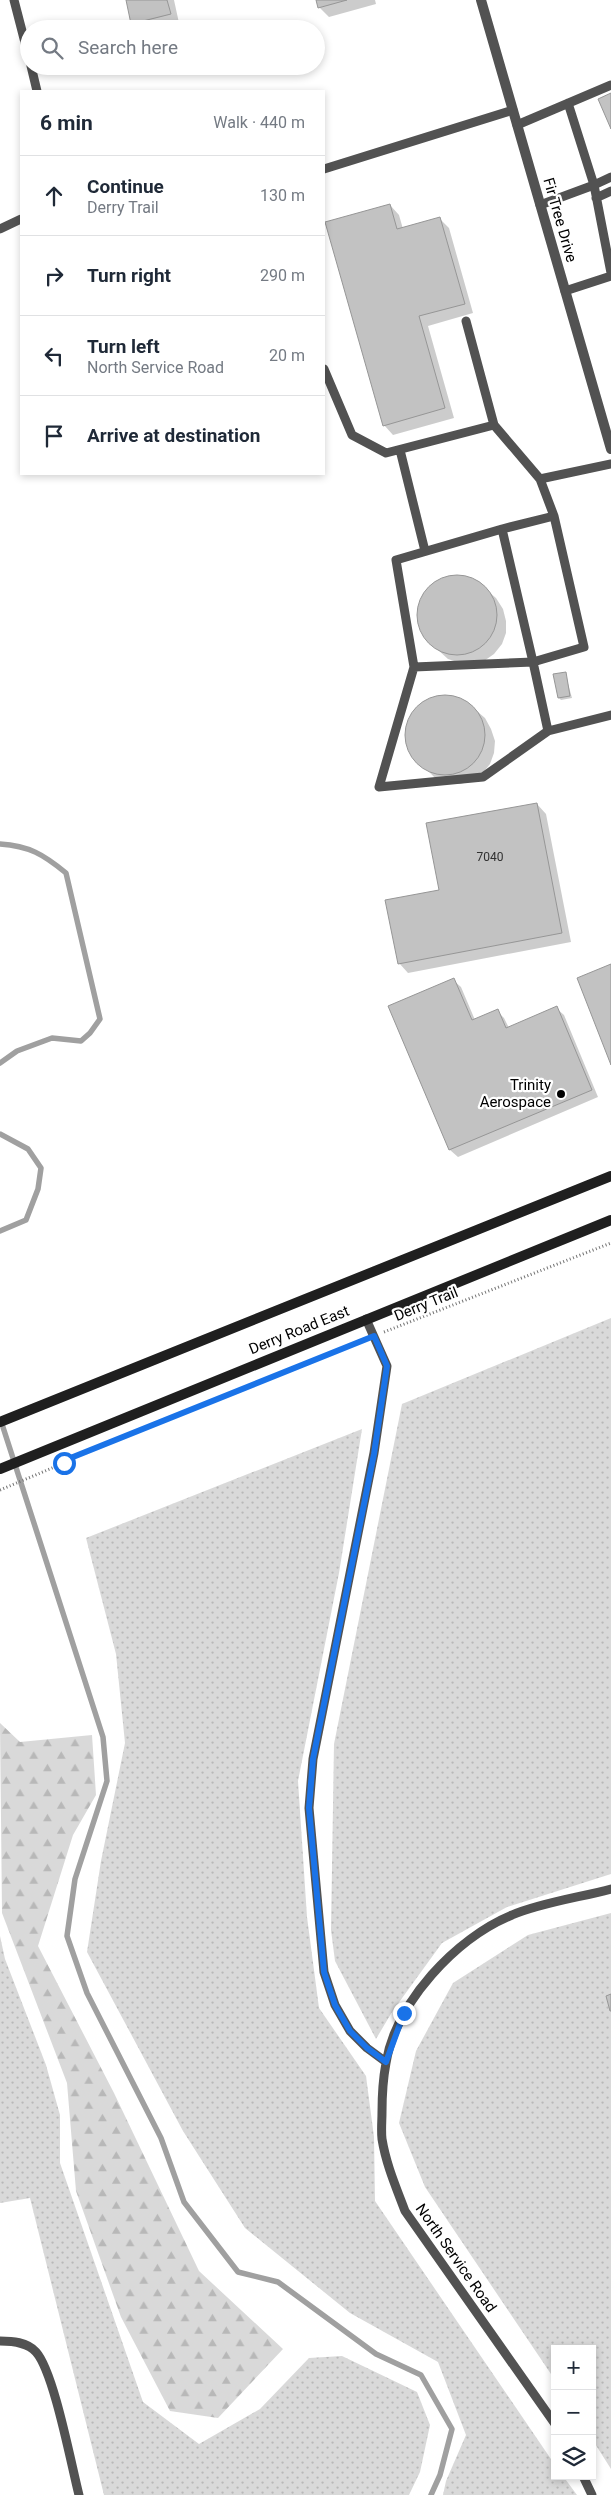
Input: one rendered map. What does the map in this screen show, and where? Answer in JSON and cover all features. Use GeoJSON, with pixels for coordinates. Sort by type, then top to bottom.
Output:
{"type":"FeatureCollection","features":[{"type":"Feature","properties":{"kind":"main road","name":"Derry Road East"},"geometry":{"type":"LineString","coordinates":[[0,1422],[611,1176]]}},
{"type":"Feature","properties":{"kind":"main road","name":"Derry Road East"},"geometry":{"type":"LineString","coordinates":[[0,1469],[611,1220]]}},
{"type":"Feature","properties":{"kind":"street","name":"Fir Tree Drive"},"geometry":{"type":"LineString","coordinates":[[481,0],[611,449]]}},
{"type":"Feature","properties":{"kind":"lane"},"geometry":{"type":"LineString","coordinates":[[14,0],[20,23]]}},
{"type":"Feature","properties":{"kind":"lane"},"geometry":{"type":"LineString","coordinates":[[33,75],[37,90]]}},
{"type":"Feature","properties":{"kind":"lane"},"geometry":{"type":"LineString","coordinates":[[517,125],[611,84]]}},
{"type":"Feature","properties":{"kind":"lane"},"geometry":{"type":"LineString","coordinates":[[565,291],[611,274],[594,185],[568,103]]}},
{"type":"Feature","properties":{"kind":"lane"},"geometry":{"type":"LineString","coordinates":[[325,169],[513,110]]}},
{"type":"Feature","properties":{"kind":"lane"},"geometry":{"type":"LineString","coordinates":[[540,205],[611,177]]}},
{"type":"Feature","properties":{"kind":"lane"},"geometry":{"type":"LineString","coordinates":[[596,198],[611,191]]}},
{"type":"Feature","properties":{"kind":"lane"},"geometry":{"type":"LineString","coordinates":[[0,229],[20,219]]}},
{"type":"Feature","properties":{"kind":"lane"},"geometry":{"type":"LineString","coordinates":[[414,667],[533,662],[584,647],[554,516],[540,480],[494,425],[466,321]]}},
{"type":"Feature","properties":{"kind":"lane"},"geometry":{"type":"LineString","coordinates":[[325,371],[352,435],[386,454],[494,425]]}},
{"type":"Feature","properties":{"kind":"lane"},"geometry":{"type":"LineString","coordinates":[[400,450],[425,551]]}},
{"type":"Feature","properties":{"kind":"lane"},"geometry":{"type":"LineString","coordinates":[[540,480],[611,464]]}},
{"type":"Feature","properties":{"kind":"lane"},"geometry":{"type":"LineString","coordinates":[[554,516],[502,528],[396,560],[414,667],[379,787],[483,777],[548,731],[611,715]]}},
{"type":"Feature","properties":{"kind":"lane"},"geometry":{"type":"LineString","coordinates":[[502,528],[548,731]]}},
{"type":"Feature","properties":{"kind":"lane"},"geometry":{"type":"LineString","coordinates":[[366,1319],[387,1366],[374,1454],[313,1759],[309,1808],[324,1972],[335,2005],[350,2031],[367,2048],[386,2062]]}},
{"type":"Feature","properties":{"kind":"lane","name":"North Service Road"},"geometry":{"type":"LineString","coordinates":[[551,2418],[405,2210],[391,2177],[382,2137],[382,2100],[386,2062],[404,2013],[440,1965],[456,1950],[493,1924],[513,1914],[611,1889]]}},
{"type":"Feature","properties":{"kind":"lane"},"geometry":{"type":"LineString","coordinates":[[0,2341],[17,2341],[35,2351],[48,2374],[79,2495]]}},
{"type":"Feature","properties":{"kind":"lane"},"geometry":{"type":"LineString","coordinates":[[585,2480],[592,2495]]}},
{"type":"Feature","properties":{"kind":"path","name":"Derry Trail"},"geometry":{"type":"LineString","coordinates":[[0,1490],[64,1463],[73,1457],[611,1243]]}},
{"type":"Feature","properties":{"kind":"green space"},"geometry":{"type":"Polygon","coordinates":[[[611,1318],[611,1874],[507,1907],[442,1943],[392,2012],[376,2039],[335,1961],[331,1930],[334,1744],[402,1404],[611,1318]]]}},
{"type":"Feature","properties":{"kind":"green space"},"geometry":{"type":"Polygon","coordinates":[[[362,1429],[339,1573],[298,1781],[307,1917],[319,2008],[366,2076],[374,2137],[375,2201],[551,2459],[551,2480],[566,2480],[577,2495],[443,2495],[446,2481],[466,2435],[438,2362],[350,2313],[245,2228],[183,2131],[87,1952],[101,1861],[125,1743],[116,1654],[86,1538],[362,1429]]]}},
{"type":"Feature","properties":{"kind":"green space"},"geometry":{"type":"Polygon","coordinates":[[[0,1723],[20,1742],[92,1735],[96,1795],[73,1835],[38,1946],[114,2093],[199,2271],[283,2349],[218,2418],[170,2411],[121,2317],[76,2191],[67,2083],[2,1913],[0,1723]]]}},
{"type":"Feature","properties":{"kind":"green space"},"geometry":{"type":"Polygon","coordinates":[[[611,1913],[611,2469],[596,2445],[596,2345],[551,2345],[551,2374],[425,2187],[399,2123],[416,2051],[453,1983],[528,1935],[611,1913]]]}},
{"type":"Feature","properties":{"kind":"green space"},"geometry":{"type":"Polygon","coordinates":[[[0,1936],[5,1959],[46,2065],[60,2115],[60,2163],[143,2402],[199,2444],[260,2409],[309,2358],[342,2356],[417,2392],[430,2425],[420,2472],[409,2495],[104,2495],[30,2198],[0,2203],[0,1936]]]}},
{"type":"Feature","properties":{"kind":"building"},"geometry":{"type":"Polygon","coordinates":[[[126,0],[167,0],[171,14],[147,20],[130,20],[126,0]]]}},
{"type":"Feature","properties":{"kind":"building"},"geometry":{"type":"Polygon","coordinates":[[[316,0],[347,0],[318,8],[316,0]]]}},
{"type":"Feature","properties":{"kind":"building"},"geometry":{"type":"Polygon","coordinates":[[[611,93],[611,129],[598,99],[611,93]]]}},
{"type":"Feature","properties":{"kind":"building"},"geometry":{"type":"Polygon","coordinates":[[[390,204],[397,229],[440,217],[465,304],[419,316],[445,408],[383,426],[325,222],[390,204]]]}},
{"type":"Feature","properties":{"kind":"building"},"geometry":{"type":"Polygon","coordinates":[[[457,575],[472,578],[485,587],[494,600],[497,615],[494,630],[485,643],[472,652],[457,655],[442,652],[429,643],[420,630],[417,615],[420,600],[429,587],[442,578],[457,575]]]}},
{"type":"Feature","properties":{"kind":"building"},"geometry":{"type":"Polygon","coordinates":[[[566,672],[570,696],[558,698],[553,674],[566,672]]]}},
{"type":"Feature","properties":{"kind":"building"},"geometry":{"type":"Polygon","coordinates":[[[445,695],[460,698],[473,707],[482,720],[485,735],[482,750],[473,763],[460,772],[445,775],[430,772],[417,763],[408,750],[405,735],[408,720],[417,707],[430,698],[445,695]]]}},
{"type":"Feature","properties":{"kind":"building"},"geometry":{"type":"Polygon","coordinates":[[[537,803],[562,933],[398,964],[385,900],[439,890],[426,823],[537,803]]]}},
{"type":"Feature","properties":{"kind":"building"},"geometry":{"type":"Polygon","coordinates":[[[611,964],[611,1065],[577,978],[611,964]]]}},
{"type":"Feature","properties":{"kind":"building"},"geometry":{"type":"Polygon","coordinates":[[[454,978],[472,1020],[498,1009],[506,1028],[557,1006],[592,1090],[449,1150],[388,1006],[454,978]]]}},
{"type":"Feature","properties":{"kind":"building"},"geometry":{"type":"Polygon","coordinates":[[[611,1994],[611,2011],[610,2011],[606,1996],[611,1994]]]}},
{"type":"Feature","properties":{"kind":"waterway"},"geometry":{"type":"LineString","coordinates":[[0,844],[35,852],[66,873],[100,1019],[90,1033],[81,1041],[52,1038],[17,1051],[0,1063]]}},
{"type":"Feature","properties":{"kind":"waterway"},"geometry":{"type":"LineString","coordinates":[[0,1134],[28,1149],[41,1168],[38,1189],[26,1220],[0,1231]]}},
{"type":"Feature","properties":{"kind":"waterway"},"geometry":{"type":"LineString","coordinates":[[1,1421],[103,1737],[107,1781],[75,1879],[67,1936],[87,1993],[161,2138],[184,2202],[238,2272],[278,2282],[376,2354],[421,2375],[452,2429],[440,2475],[431,2495]]}},
{"type":"Feature","properties":{"kind":"place","name":"Trinity Aerospace"},"geometry":{"type":"Point","coordinates":[561,1094]}},
{"type":"Feature","properties":{"kind":"route"},"geometry":{"type":"LineString","coordinates":[[64,1463],[73,1457],[374,1336],[387,1366],[374,1454],[313,1759],[309,1808],[324,1972],[335,2005],[350,2031],[367,2048],[386,2062],[404,2013]]}}]}
